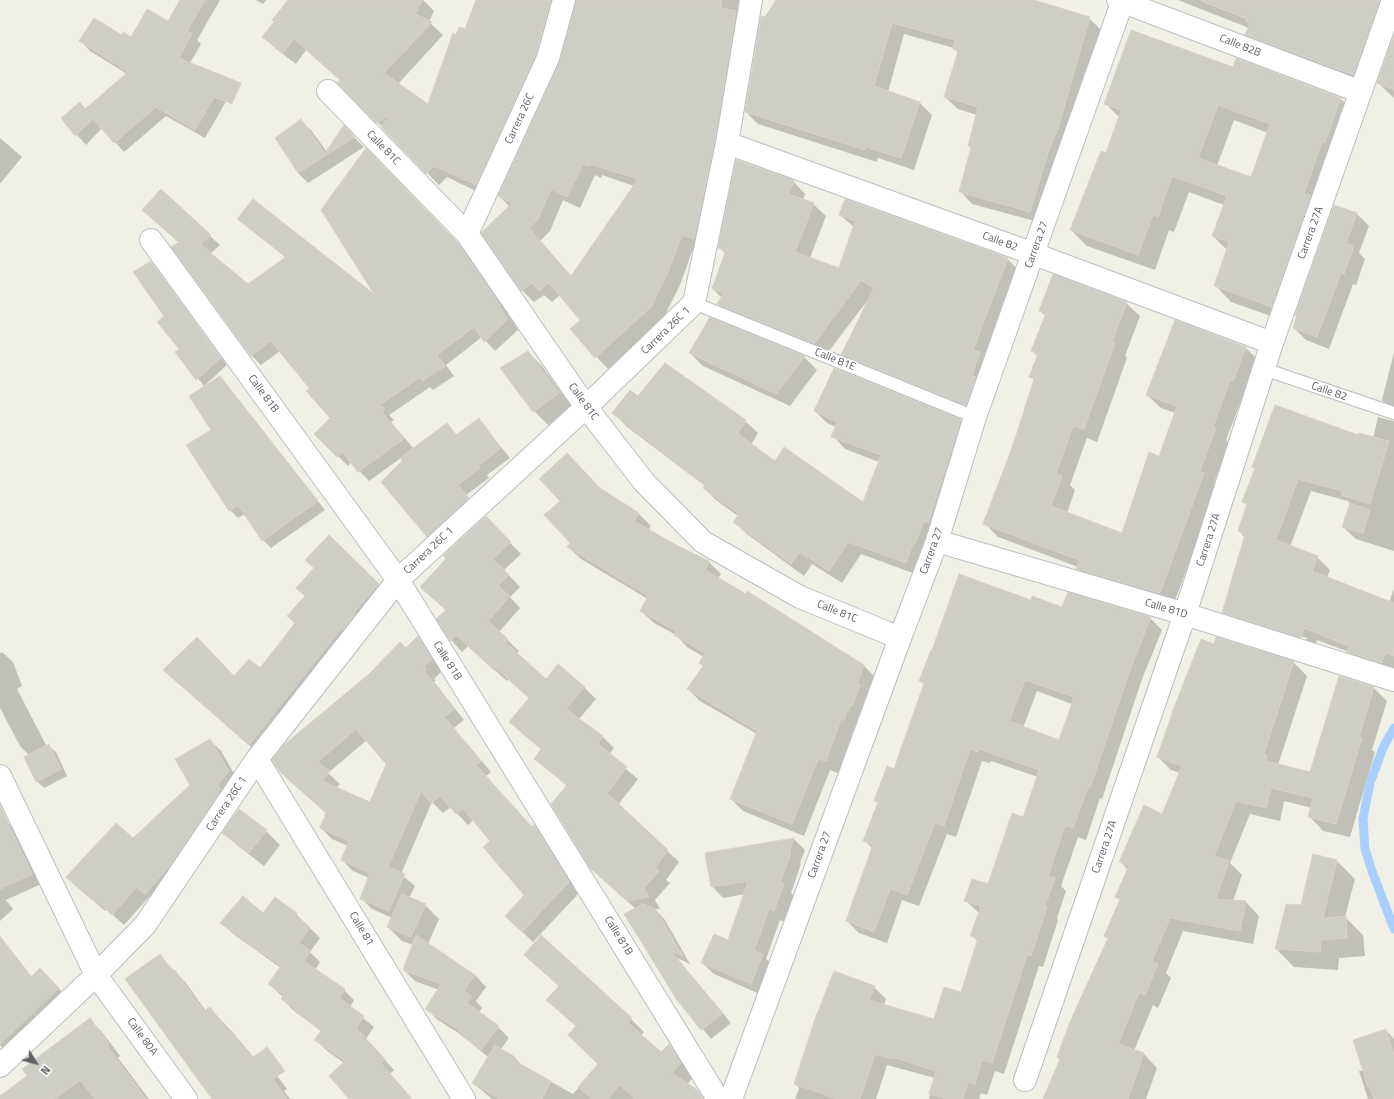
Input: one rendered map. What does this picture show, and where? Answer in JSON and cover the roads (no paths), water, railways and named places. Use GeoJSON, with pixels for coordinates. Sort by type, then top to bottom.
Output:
{"type":"FeatureCollection","features":[{"type":"Feature","properties":{"kind":"street","name":"Carrera 26C"},"geometry":{"type":"LineString","coordinates":[[467,234],[548,58],[564,0]]}},
{"type":"Feature","properties":{"kind":"street","name":"Carrera 26C 1"},"geometry":{"type":"LineString","coordinates":[[0,1066],[96,975],[145,925],[257,759],[398,580],[586,407],[694,303],[727,143],[751,0]]}},
{"type":"Feature","properties":{"kind":"street","name":"Calle 82B"},"geometry":{"type":"LineString","coordinates":[[1121,0],[1361,92]]}},
{"type":"Feature","properties":{"kind":"street","name":"Carrera 27"},"geometry":{"type":"LineString","coordinates":[[730,1099],[937,541],[975,417],[1034,254],[1121,0]]}},
{"type":"Feature","properties":{"kind":"street","name":"Carrera 27A"},"geometry":{"type":"LineString","coordinates":[[1025,1080],[1185,614],[1272,343],[1393,0]]}},
{"type":"Feature","properties":{"kind":"street","name":"Calle 81C"},"geometry":{"type":"LineString","coordinates":[[328,91],[467,234],[586,407],[644,482],[703,542],[800,597],[900,638]]}},
{"type":"Feature","properties":{"kind":"street","name":"Calle 82"},"geometry":{"type":"LineString","coordinates":[[727,143],[1034,254],[1272,343]]}},
{"type":"Feature","properties":{"kind":"street","name":"Calle 81B"},"geometry":{"type":"LineString","coordinates":[[151,240],[398,580],[718,1099]]}},
{"type":"Feature","properties":{"kind":"street","name":"Calle 81D"},"geometry":{"type":"LineString","coordinates":[[937,541],[1185,614],[1394,680]]}},
{"type":"Feature","properties":{"kind":"street","name":"Calle 81"},"geometry":{"type":"LineString","coordinates":[[257,759],[464,1099]]}},
{"type":"Feature","properties":{"kind":"street","name":"Calle 80A"},"geometry":{"type":"LineString","coordinates":[[0,776],[96,975],[186,1099]]}},
{"type":"Feature","properties":{"kind":"lane","name":"Calle 81E"},"geometry":{"type":"LineString","coordinates":[[694,303],[975,417]]}},
{"type":"Feature","properties":{"kind":"lane","name":"Calle 82"},"geometry":{"type":"LineString","coordinates":[[1264,369],[1394,413]]}},
{"type":"Feature","properties":{"kind":"waterway"},"geometry":{"type":"LineString","coordinates":[[1394,728],[1383,748],[1370,783],[1363,819],[1365,849],[1394,929]]}}]}
